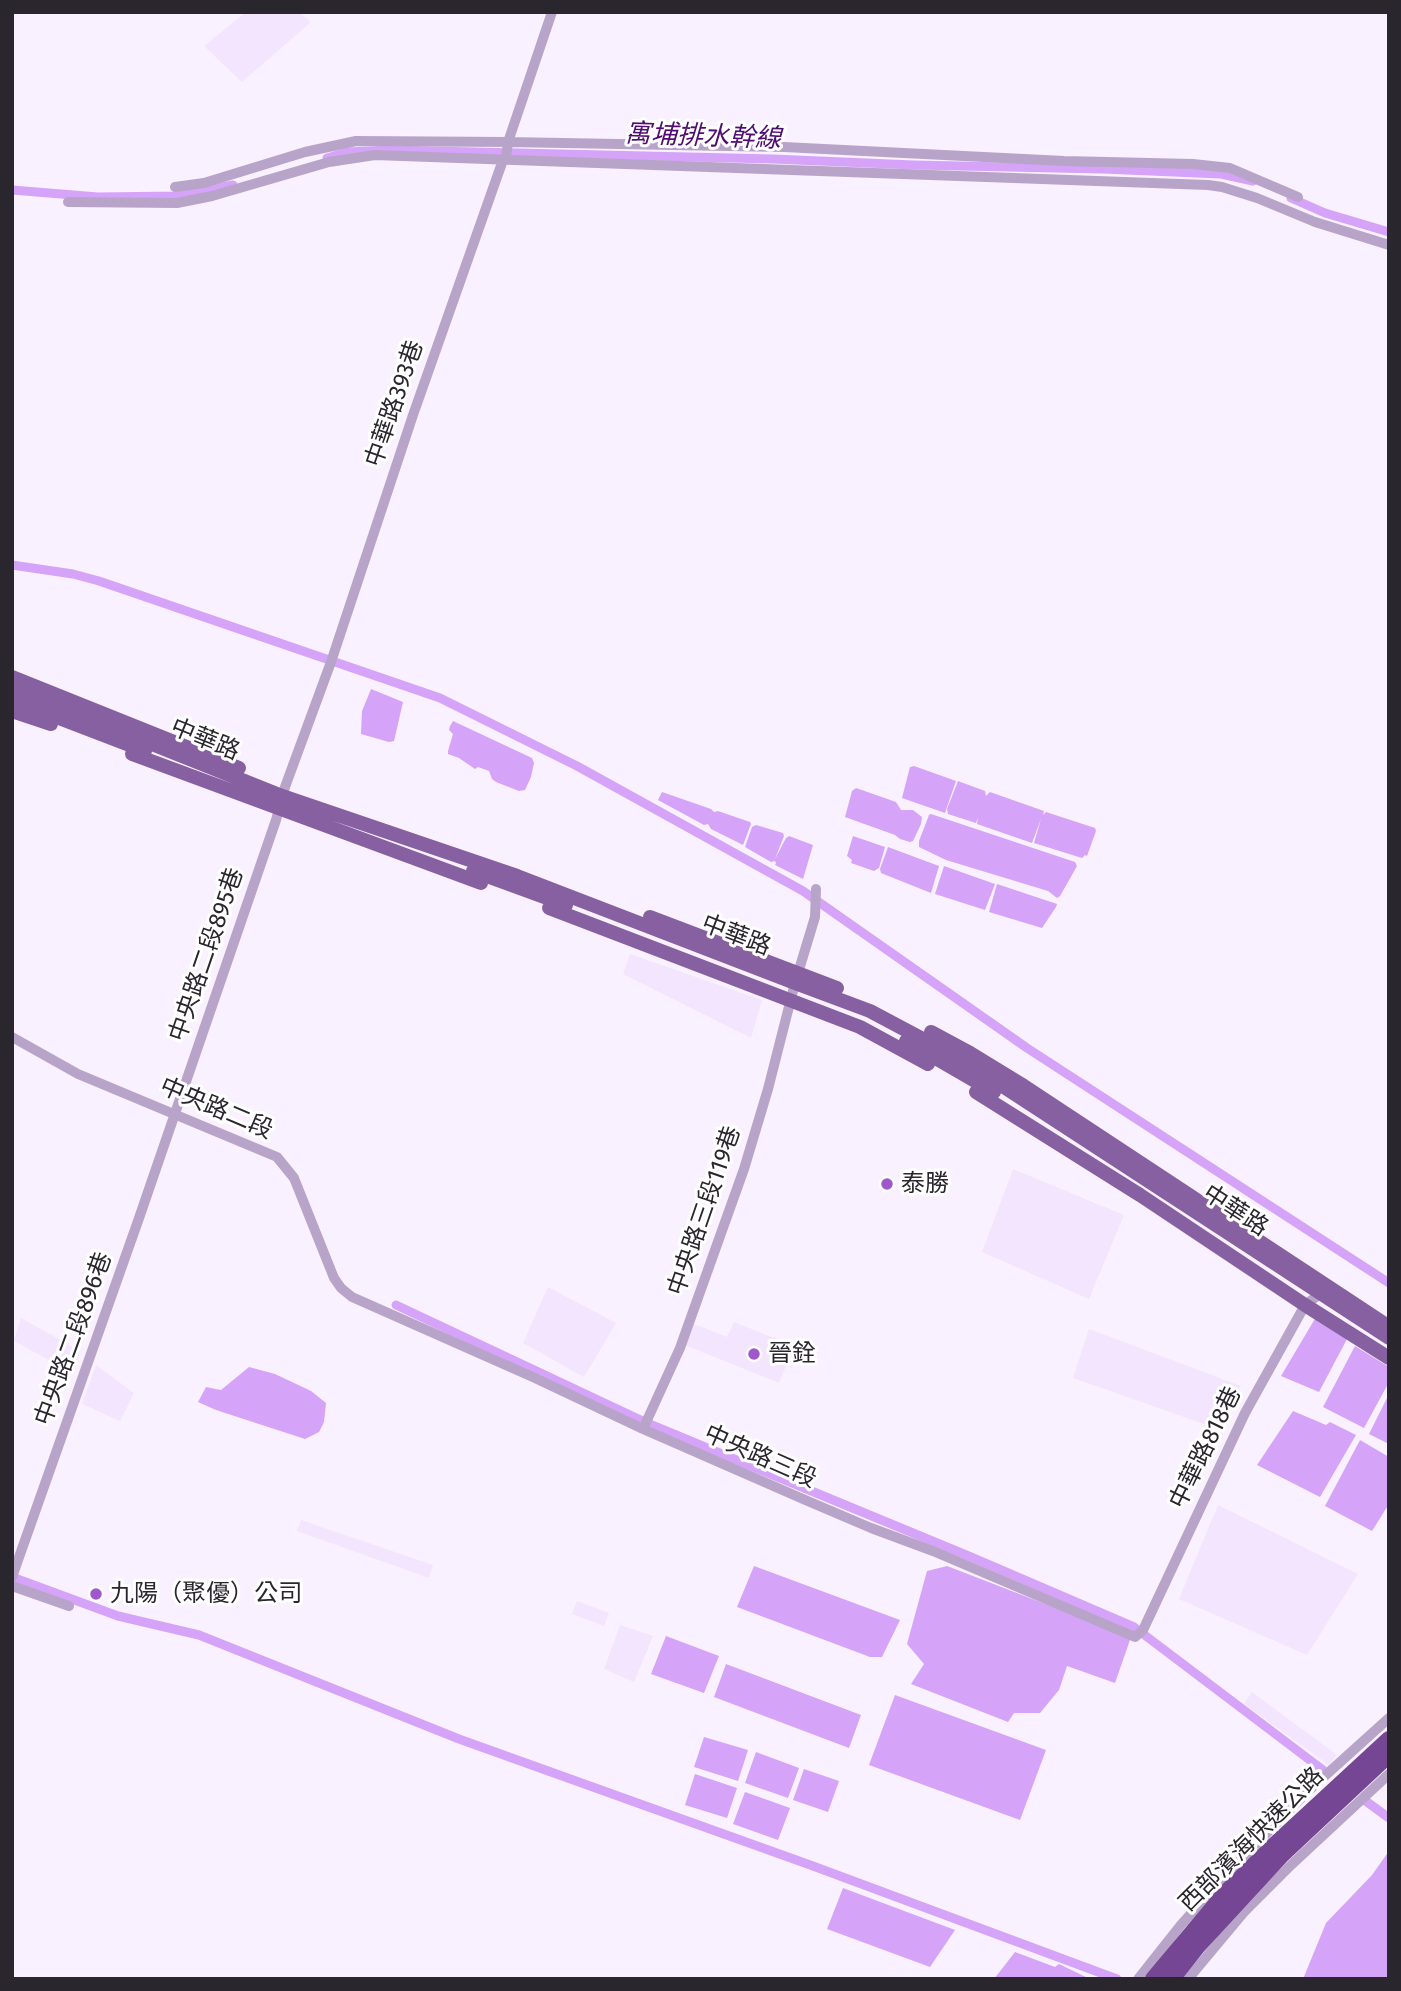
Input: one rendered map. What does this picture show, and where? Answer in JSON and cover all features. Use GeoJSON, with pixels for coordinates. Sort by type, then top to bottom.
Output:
{"type":"FeatureCollection","features":[{"type":"Feature","properties":{"kind":"highway","name":"西部濱海快速公路"},"geometry":{"type":"LineString","coordinates":[[1153,1979],[1226,1892],[1389,1739]]}},
{"type":"Feature","properties":{"kind":"highway","name":"西部濱海快速公路"},"geometry":{"type":"LineString","coordinates":[[1172,1979],[1198,1946],[1282,1856],[1389,1755]]}},
{"type":"Feature","properties":{"kind":"main road","name":"中華路"},"geometry":{"type":"LineString","coordinates":[[12,677],[281,799]]}},
{"type":"Feature","properties":{"kind":"main road","name":"中華路"},"geometry":{"type":"LineString","coordinates":[[12,688],[281,799]]}},
{"type":"Feature","properties":{"kind":"main road","name":"中華路"},"geometry":{"type":"LineString","coordinates":[[12,700],[794,987],[874,1002],[970,1053],[1024,1086],[1389,1349]]}},
{"type":"Feature","properties":{"kind":"main road","name":"中華路"},"geometry":{"type":"LineString","coordinates":[[12,710],[281,799],[520,867],[794,987],[860,1027],[954,1078],[1140,1195],[1389,1338]]}},
{"type":"Feature","properties":{"kind":"main road","name":"中華路"},"geometry":{"type":"LineString","coordinates":[[1317,1296],[1389,1327]]}},
{"type":"Feature","properties":{"kind":"main road","name":"中華路"},"geometry":{"type":"LineString","coordinates":[[1317,1296],[1389,1358]]}},
{"type":"Feature","properties":{"kind":"street","name":"中華路393巷"},"geometry":{"type":"LineString","coordinates":[[281,799],[330,665],[552,12]]}},
{"type":"Feature","properties":{"kind":"street"},"geometry":{"type":"LineString","coordinates":[[175,187],[204,183],[305,152],[356,141],[508,142],[784,147],[1193,164],[1230,168],[1298,197]]}},
{"type":"Feature","properties":{"kind":"street"},"geometry":{"type":"LineString","coordinates":[[775,169],[784,147]]}},
{"type":"Feature","properties":{"kind":"street"},"geometry":{"type":"LineString","coordinates":[[68,202],[177,203],[329,162],[375,155],[504,159],[1222,187],[1315,222],[1389,244]]}},
{"type":"Feature","properties":{"kind":"street","name":"中央路二段895巷"},"geometry":{"type":"LineString","coordinates":[[174,1115],[281,799]]}},
{"type":"Feature","properties":{"kind":"street","name":"中央路三段119巷"},"geometry":{"type":"LineString","coordinates":[[643,1429],[680,1348],[744,1169],[815,918],[816,889]]}},
{"type":"Feature","properties":{"kind":"street","name":"中央路二段"},"geometry":{"type":"LineString","coordinates":[[12,1037],[78,1074],[277,1157],[294,1178],[334,1278],[352,1297],[372,1306]]}},
{"type":"Feature","properties":{"kind":"street","name":"中央路二段896巷"},"geometry":{"type":"LineString","coordinates":[[12,1577],[174,1115]]}},
{"type":"Feature","properties":{"kind":"street","name":"中華路818巷"},"geometry":{"type":"LineString","coordinates":[[1135,1637],[1143,1630],[1245,1413],[1317,1296]]}},
{"type":"Feature","properties":{"kind":"street","name":"中央路三段"},"geometry":{"type":"LineString","coordinates":[[372,1306],[859,1523],[933,1551],[1135,1637]]}},
{"type":"Feature","properties":{"kind":"street"},"geometry":{"type":"LineString","coordinates":[[12,1586],[69,1606]]}},
{"type":"Feature","properties":{"kind":"street"},"geometry":{"type":"LineString","coordinates":[[1138,1979],[1227,1873],[1307,1792],[1389,1718]]}},
{"type":"Feature","properties":{"kind":"street"},"geometry":{"type":"LineString","coordinates":[[1188,1979],[1244,1912],[1389,1774]]}},
{"type":"Feature","properties":{"kind":"shaded area"},"geometry":{"type":"Polygon","coordinates":[[[246,12],[299,12],[311,22],[242,82],[204,46],[246,12]]]}},
{"type":"Feature","properties":{"kind":"shaded area"},"geometry":{"type":"Polygon","coordinates":[[[371,689],[403,702],[394,741],[361,734],[362,711],[371,689]]]}},
{"type":"Feature","properties":{"kind":"shaded area"},"geometry":{"type":"Polygon","coordinates":[[[453,721],[532,758],[534,763],[531,777],[525,790],[519,791],[496,782],[489,771],[478,767],[475,769],[448,754],[453,734],[449,730],[453,721]]]}},
{"type":"Feature","properties":{"kind":"shaded area"},"geometry":{"type":"Polygon","coordinates":[[[914,766],[956,781],[945,813],[902,798],[910,767],[914,766]]]}},
{"type":"Feature","properties":{"kind":"shaded area"},"geometry":{"type":"Polygon","coordinates":[[[958,781],[985,791],[986,796],[990,792],[1044,811],[1043,815],[1046,812],[1095,828],[1087,856],[1082,858],[1034,843],[1041,819],[1032,843],[977,824],[978,818],[976,823],[948,814],[947,809],[958,781]]]}},
{"type":"Feature","properties":{"kind":"shaded area"},"geometry":{"type":"Polygon","coordinates":[[[856,788],[896,802],[901,810],[913,810],[922,817],[913,841],[900,839],[845,817],[852,791],[856,788]]]}},
{"type":"Feature","properties":{"kind":"shaded area"},"geometry":{"type":"Polygon","coordinates":[[[662,792],[714,812],[750,822],[743,845],[711,829],[708,824],[704,825],[658,800],[662,792]]]}},
{"type":"Feature","properties":{"kind":"shaded area"},"geometry":{"type":"Polygon","coordinates":[[[931,814],[1075,862],[1077,866],[1057,898],[1048,891],[946,860],[919,847],[931,814]]]}},
{"type":"Feature","properties":{"kind":"shaded area"},"geometry":{"type":"Polygon","coordinates":[[[756,825],[783,833],[775,859],[789,836],[813,845],[803,879],[775,865],[775,861],[771,862],[745,847],[752,827],[756,825]]]}},
{"type":"Feature","properties":{"kind":"shaded area"},"geometry":{"type":"Polygon","coordinates":[[[853,836],[885,847],[879,868],[874,871],[851,863],[852,860],[847,856],[853,836]]]}},
{"type":"Feature","properties":{"kind":"shaded area"},"geometry":{"type":"Polygon","coordinates":[[[888,847],[939,866],[931,893],[881,873],[888,847]]]}},
{"type":"Feature","properties":{"kind":"shaded area"},"geometry":{"type":"Polygon","coordinates":[[[944,866],[995,884],[985,910],[935,894],[944,866]]]}},
{"type":"Feature","properties":{"kind":"shaded area"},"geometry":{"type":"Polygon","coordinates":[[[997,884],[1057,904],[1056,907],[1042,928],[989,912],[997,884]]]}},
{"type":"Feature","properties":{"kind":"shaded area"},"geometry":{"type":"Polygon","coordinates":[[[630,954],[762,1000],[751,1038],[623,974],[630,954]]]}},
{"type":"Feature","properties":{"kind":"shaded area"},"geometry":{"type":"Polygon","coordinates":[[[1013,1169],[1124,1215],[1089,1299],[982,1252],[1013,1169]]]}},
{"type":"Feature","properties":{"kind":"shaded area"},"geometry":{"type":"Polygon","coordinates":[[[548,1287],[616,1323],[584,1377],[523,1343],[548,1287]]]}},
{"type":"Feature","properties":{"kind":"shaded area"},"geometry":{"type":"Polygon","coordinates":[[[1316,1317],[1347,1339],[1319,1392],[1281,1376],[1316,1317]]]}},
{"type":"Feature","properties":{"kind":"shaded area"},"geometry":{"type":"Polygon","coordinates":[[[21,1318],[80,1351],[74,1374],[14,1341],[21,1318]]]}},
{"type":"Feature","properties":{"kind":"shaded area","name":"晉銓"},"geometry":{"type":"Polygon","coordinates":[[[734,1322],[794,1346],[779,1383],[685,1345],[694,1324],[727,1337],[734,1322]]]}},
{"type":"Feature","properties":{"kind":"shaded area"},"geometry":{"type":"Polygon","coordinates":[[[1089,1329],[1241,1386],[1221,1430],[1073,1378],[1089,1329]]]}},
{"type":"Feature","properties":{"kind":"shaded area"},"geometry":{"type":"Polygon","coordinates":[[[1355,1346],[1389,1367],[1389,1382],[1364,1428],[1323,1407],[1355,1346]]]}},
{"type":"Feature","properties":{"kind":"shaded area"},"geometry":{"type":"Polygon","coordinates":[[[96,1365],[134,1393],[120,1421],[82,1404],[96,1365]]]}},
{"type":"Feature","properties":{"kind":"shaded area"},"geometry":{"type":"Polygon","coordinates":[[[249,1367],[275,1374],[311,1391],[326,1403],[324,1422],[319,1432],[305,1439],[198,1402],[206,1387],[221,1390],[249,1367]]]}},
{"type":"Feature","properties":{"kind":"shaded area"},"geometry":{"type":"Polygon","coordinates":[[[1389,1394],[1389,1444],[1369,1434],[1389,1394]]]}},
{"type":"Feature","properties":{"kind":"shaded area"},"geometry":{"type":"Polygon","coordinates":[[[1293,1411],[1326,1425],[1330,1422],[1356,1435],[1320,1497],[1257,1465],[1293,1411]]]}},
{"type":"Feature","properties":{"kind":"shaded area"},"geometry":{"type":"Polygon","coordinates":[[[1360,1440],[1389,1457],[1389,1504],[1372,1531],[1325,1506],[1360,1440]]]}},
{"type":"Feature","properties":{"kind":"shaded area"},"geometry":{"type":"Polygon","coordinates":[[[1218,1505],[1358,1574],[1307,1655],[1179,1599],[1218,1505]]]}},
{"type":"Feature","properties":{"kind":"shaded area"},"geometry":{"type":"Polygon","coordinates":[[[301,1520],[433,1565],[429,1578],[297,1531],[301,1520]]]}},
{"type":"Feature","properties":{"kind":"shaded area"},"geometry":{"type":"Polygon","coordinates":[[[754,1566],[900,1620],[882,1657],[870,1657],[737,1607],[754,1566]]]}},
{"type":"Feature","properties":{"kind":"shaded area"},"geometry":{"type":"Polygon","coordinates":[[[947,1566],[1131,1637],[1115,1683],[1067,1666],[1059,1690],[1040,1713],[1014,1713],[1008,1722],[911,1684],[924,1664],[907,1644],[927,1571],[947,1566]]]}},
{"type":"Feature","properties":{"kind":"shaded area"},"geometry":{"type":"Polygon","coordinates":[[[577,1601],[609,1613],[604,1626],[572,1614],[577,1601]]]}},
{"type":"Feature","properties":{"kind":"shaded area"},"geometry":{"type":"Polygon","coordinates":[[[620,1625],[653,1636],[634,1682],[604,1669],[620,1625]]]}},
{"type":"Feature","properties":{"kind":"shaded area"},"geometry":{"type":"Polygon","coordinates":[[[666,1636],[719,1656],[704,1693],[651,1674],[666,1636]]]}},
{"type":"Feature","properties":{"kind":"shaded area"},"geometry":{"type":"Polygon","coordinates":[[[726,1664],[861,1715],[849,1748],[714,1697],[726,1664]]]}},
{"type":"Feature","properties":{"kind":"shaded area"},"geometry":{"type":"Polygon","coordinates":[[[1252,1692],[1337,1755],[1329,1765],[1244,1704],[1252,1692]]]}},
{"type":"Feature","properties":{"kind":"shaded area"},"geometry":{"type":"Polygon","coordinates":[[[895,1695],[1046,1750],[1020,1820],[869,1765],[895,1695]]]}},
{"type":"Feature","properties":{"kind":"shaded area"},"geometry":{"type":"Polygon","coordinates":[[[704,1737],[748,1750],[738,1781],[694,1767],[704,1737]]]}},
{"type":"Feature","properties":{"kind":"shaded area"},"geometry":{"type":"Polygon","coordinates":[[[756,1752],[799,1768],[788,1798],[745,1783],[756,1752]]]}},
{"type":"Feature","properties":{"kind":"shaded area"},"geometry":{"type":"Polygon","coordinates":[[[804,1769],[839,1781],[828,1812],[793,1800],[804,1769]]]}},
{"type":"Feature","properties":{"kind":"shaded area"},"geometry":{"type":"Polygon","coordinates":[[[695,1774],[737,1788],[727,1818],[685,1805],[695,1774]]]}},
{"type":"Feature","properties":{"kind":"shaded area"},"geometry":{"type":"Polygon","coordinates":[[[745,1792],[790,1808],[778,1840],[733,1824],[745,1792]]]}},
{"type":"Feature","properties":{"kind":"shaded area"},"geometry":{"type":"Polygon","coordinates":[[[1389,1851],[1389,1979],[1303,1979],[1326,1923],[1372,1875],[1389,1851]]]}},
{"type":"Feature","properties":{"kind":"shaded area"},"geometry":{"type":"Polygon","coordinates":[[[843,1888],[955,1930],[930,1967],[827,1929],[843,1888]]]}},
{"type":"Feature","properties":{"kind":"shaded area"},"geometry":{"type":"Polygon","coordinates":[[[1015,1952],[1055,1967],[1059,1964],[1090,1979],[994,1979],[1015,1952]]]}},
{"type":"Feature","properties":{"kind":"waterway","name":"寓埔排水幹線"},"geometry":{"type":"LineString","coordinates":[[327,158],[347,152],[391,150],[773,159],[1221,174],[1253,181]]}},
{"type":"Feature","properties":{"kind":"waterway","name":"寓埔排水幹線"},"geometry":{"type":"LineString","coordinates":[[12,190],[98,197],[176,196],[233,185]]}},
{"type":"Feature","properties":{"kind":"waterway","name":"寓埔排水幹線"},"geometry":{"type":"LineString","coordinates":[[1291,198],[1325,213],[1389,232]]}},
{"type":"Feature","properties":{"kind":"waterway"},"geometry":{"type":"LineString","coordinates":[[12,565],[73,574],[99,581],[440,698],[577,766],[803,891],[1027,1048],[1389,1283]]}},
{"type":"Feature","properties":{"kind":"waterway"},"geometry":{"type":"LineString","coordinates":[[396,1305],[647,1423],[1134,1627],[1323,1770]]}},
{"type":"Feature","properties":{"kind":"waterway"},"geometry":{"type":"LineString","coordinates":[[12,1577],[118,1616],[199,1635],[459,1739],[1117,1979]]}},
{"type":"Feature","properties":{"kind":"waterway"},"geometry":{"type":"LineString","coordinates":[[1367,1802],[1389,1818]]}},
{"type":"Feature","properties":{"kind":"place","name":"泰勝"},"geometry":{"type":"Point","coordinates":[887,1184]}},
{"type":"Feature","properties":{"kind":"place","name":"晉銓"},"geometry":{"type":"Point","coordinates":[754,1354]}},
{"type":"Feature","properties":{"kind":"place","name":"九陽（聚優）公司"},"geometry":{"type":"Point","coordinates":[96,1594]}}]}
